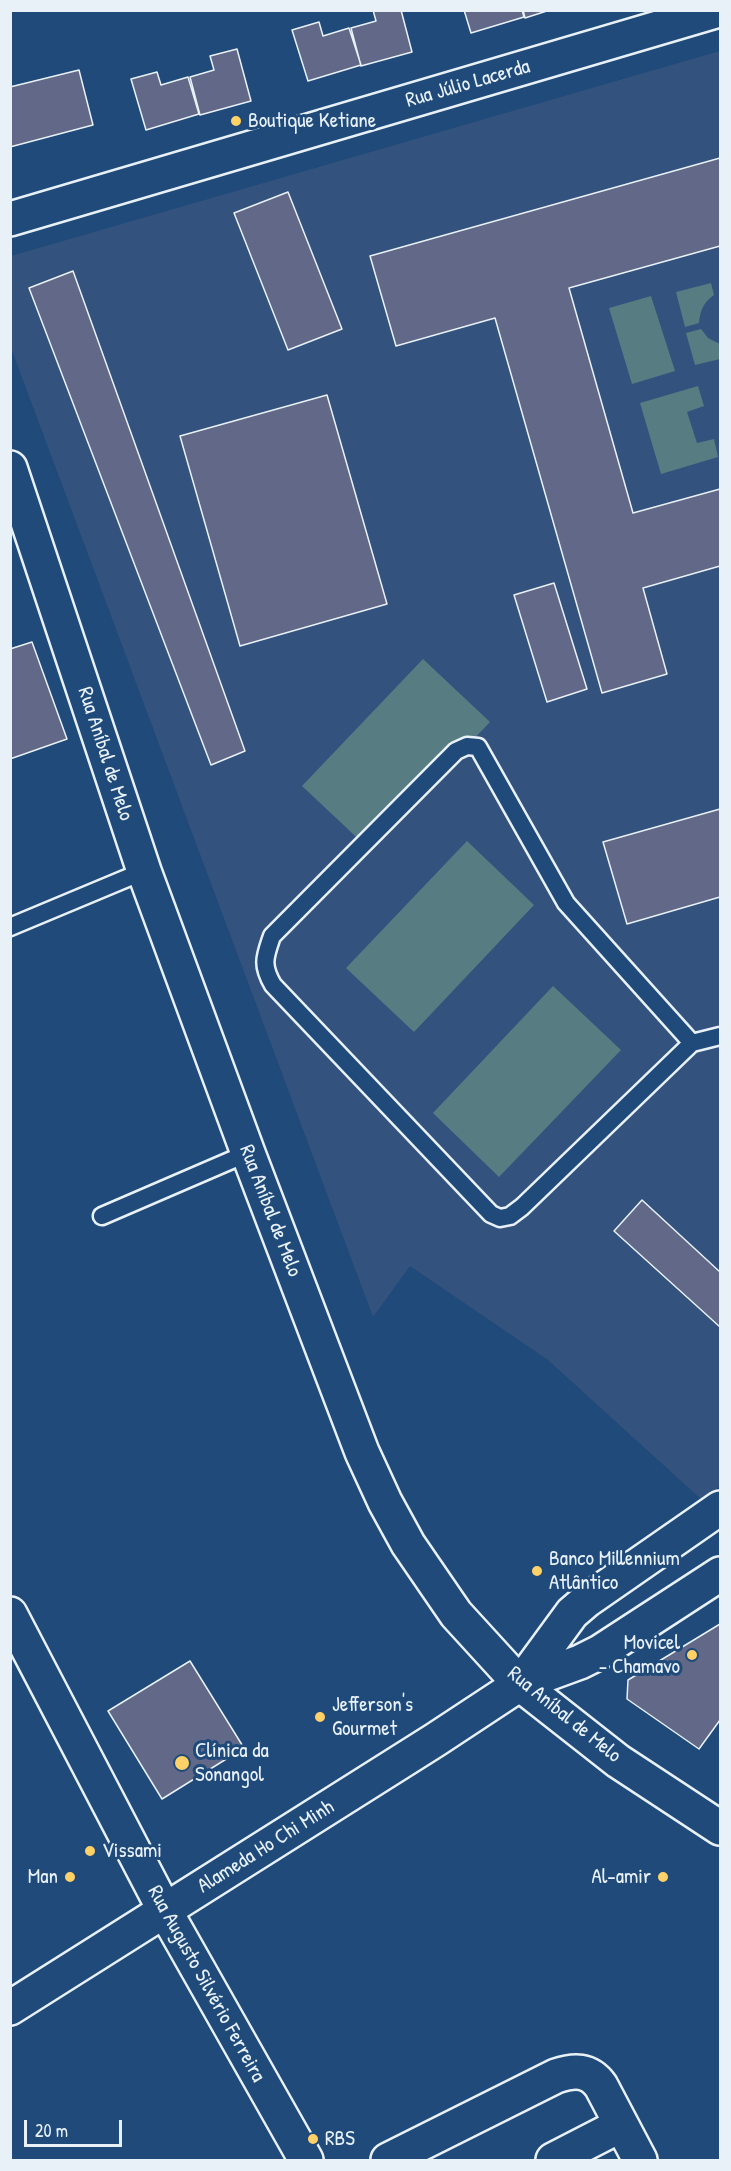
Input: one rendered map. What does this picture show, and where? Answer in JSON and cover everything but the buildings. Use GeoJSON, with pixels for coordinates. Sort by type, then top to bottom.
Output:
{"type":"FeatureCollection","features":[{"type":"Feature","properties":{"kind":"street","name":"Rua Júlio Lacerda"},"geometry":{"type":"LineString","coordinates":[[10,219],[719,10]]}},
{"type":"Feature","properties":{"kind":"street","name":"Rua Aníbal de Melo"},"geometry":{"type":"LineString","coordinates":[[10,468],[144,871],[362,1452],[385,1503],[408,1544],[456,1614],[520,1684],[618,1761],[720,1828]]}},
{"type":"Feature","properties":{"kind":"street"},"geometry":{"type":"LineString","coordinates":[[520,1684],[572,1613],[586,1600],[720,1508]]}},
{"type":"Feature","properties":{"kind":"street"},"geometry":{"type":"LineString","coordinates":[[520,1684],[580,1662],[600,1652],[720,1574]]}},
{"type":"Feature","properties":{"kind":"street","name":"Rua Augusto Silvério Ferreira"},"geometry":{"type":"LineString","coordinates":[[10,1614],[20,1654],[306,2160]]}},
{"type":"Feature","properties":{"kind":"street","name":"Alameda Ho Chi Minh"},"geometry":{"type":"LineString","coordinates":[[10,2008],[520,1684]]}},
{"type":"Feature","properties":{"kind":"street"},"geometry":{"type":"LineString","coordinates":[[388,2160],[556,2076],[578,2071],[596,2079],[640,2160]]}},
{"type":"Feature","properties":{"kind":"street"},"geometry":{"type":"LineString","coordinates":[[553,2160],[621,2126]]}},
{"type":"Feature","properties":{"kind":"lane"},"geometry":{"type":"LineString","coordinates":[[692,1042],[566,903],[478,747],[467,746],[456,751],[272,936],[264,960],[266,972],[273,985],[491,1214],[500,1218],[510,1216],[522,1206],[692,1042],[720,1036]]}},
{"type":"Feature","properties":{"kind":"lane"},"geometry":{"type":"LineString","coordinates":[[10,927],[144,871]]}},
{"type":"Feature","properties":{"kind":"lane"},"geometry":{"type":"LineString","coordinates":[[102,1216],[248,1153]]}},
{"type":"Feature","properties":{"kind":"shaded area"},"geometry":{"type":"Polygon","coordinates":[[[720,51],[720,1486],[702,1500],[548,1360],[410,1266],[373,1317],[11,348],[11,256],[720,51]]]}},
{"type":"Feature","properties":{"kind":"green space"},"geometry":{"type":"Polygon","coordinates":[[[711,283],[714,295],[703,307],[699,323],[685,327],[676,292],[711,283]]]}},
{"type":"Feature","properties":{"kind":"green space"},"geometry":{"type":"Polygon","coordinates":[[[651,296],[675,371],[632,384],[609,308],[651,296]]]}},
{"type":"Feature","properties":{"kind":"green space"},"geometry":{"type":"Polygon","coordinates":[[[701,329],[708,338],[720,344],[720,359],[695,365],[686,333],[701,329]]]}},
{"type":"Feature","properties":{"kind":"green space"},"geometry":{"type":"Polygon","coordinates":[[[698,386],[704,406],[687,412],[697,443],[714,439],[718,457],[661,474],[640,403],[698,386]]]}},
{"type":"Feature","properties":{"kind":"green space"},"geometry":{"type":"Polygon","coordinates":[[[423,659],[490,722],[369,849],[302,786],[423,659]]]}},
{"type":"Feature","properties":{"kind":"green space"},"geometry":{"type":"Polygon","coordinates":[[[467,841],[534,905],[414,1032],[346,968],[467,841]]]}},
{"type":"Feature","properties":{"kind":"green space"},"geometry":{"type":"Polygon","coordinates":[[[553,986],[621,1050],[499,1177],[433,1113],[553,986]]]}},
{"type":"Feature","properties":{"kind":"place","name":"Boutique Ketiane"},"geometry":{"type":"Point","coordinates":[236,121]}},
{"type":"Feature","properties":{"kind":"place","name":"Banco Millennium Atlântico"},"geometry":{"type":"Point","coordinates":[537,1571]}},
{"type":"Feature","properties":{"kind":"place","name":"Movicel - Chamavo"},"geometry":{"type":"Point","coordinates":[692,1655]}},
{"type":"Feature","properties":{"kind":"place","name":"Jefferson's Gourmet"},"geometry":{"type":"Point","coordinates":[320,1717]}},
{"type":"Feature","properties":{"kind":"place","name":"Clínica da Sonangol"},"geometry":{"type":"Point","coordinates":[182,1763]}},
{"type":"Feature","properties":{"kind":"place","name":"Vissami"},"geometry":{"type":"Point","coordinates":[90,1851]}},
{"type":"Feature","properties":{"kind":"place","name":"Man"},"geometry":{"type":"Point","coordinates":[70,1877]}},
{"type":"Feature","properties":{"kind":"place","name":"Al-amir"},"geometry":{"type":"Point","coordinates":[663,1877]}},
{"type":"Feature","properties":{"kind":"place","name":"RBS"},"geometry":{"type":"Point","coordinates":[313,2139]}}]}
